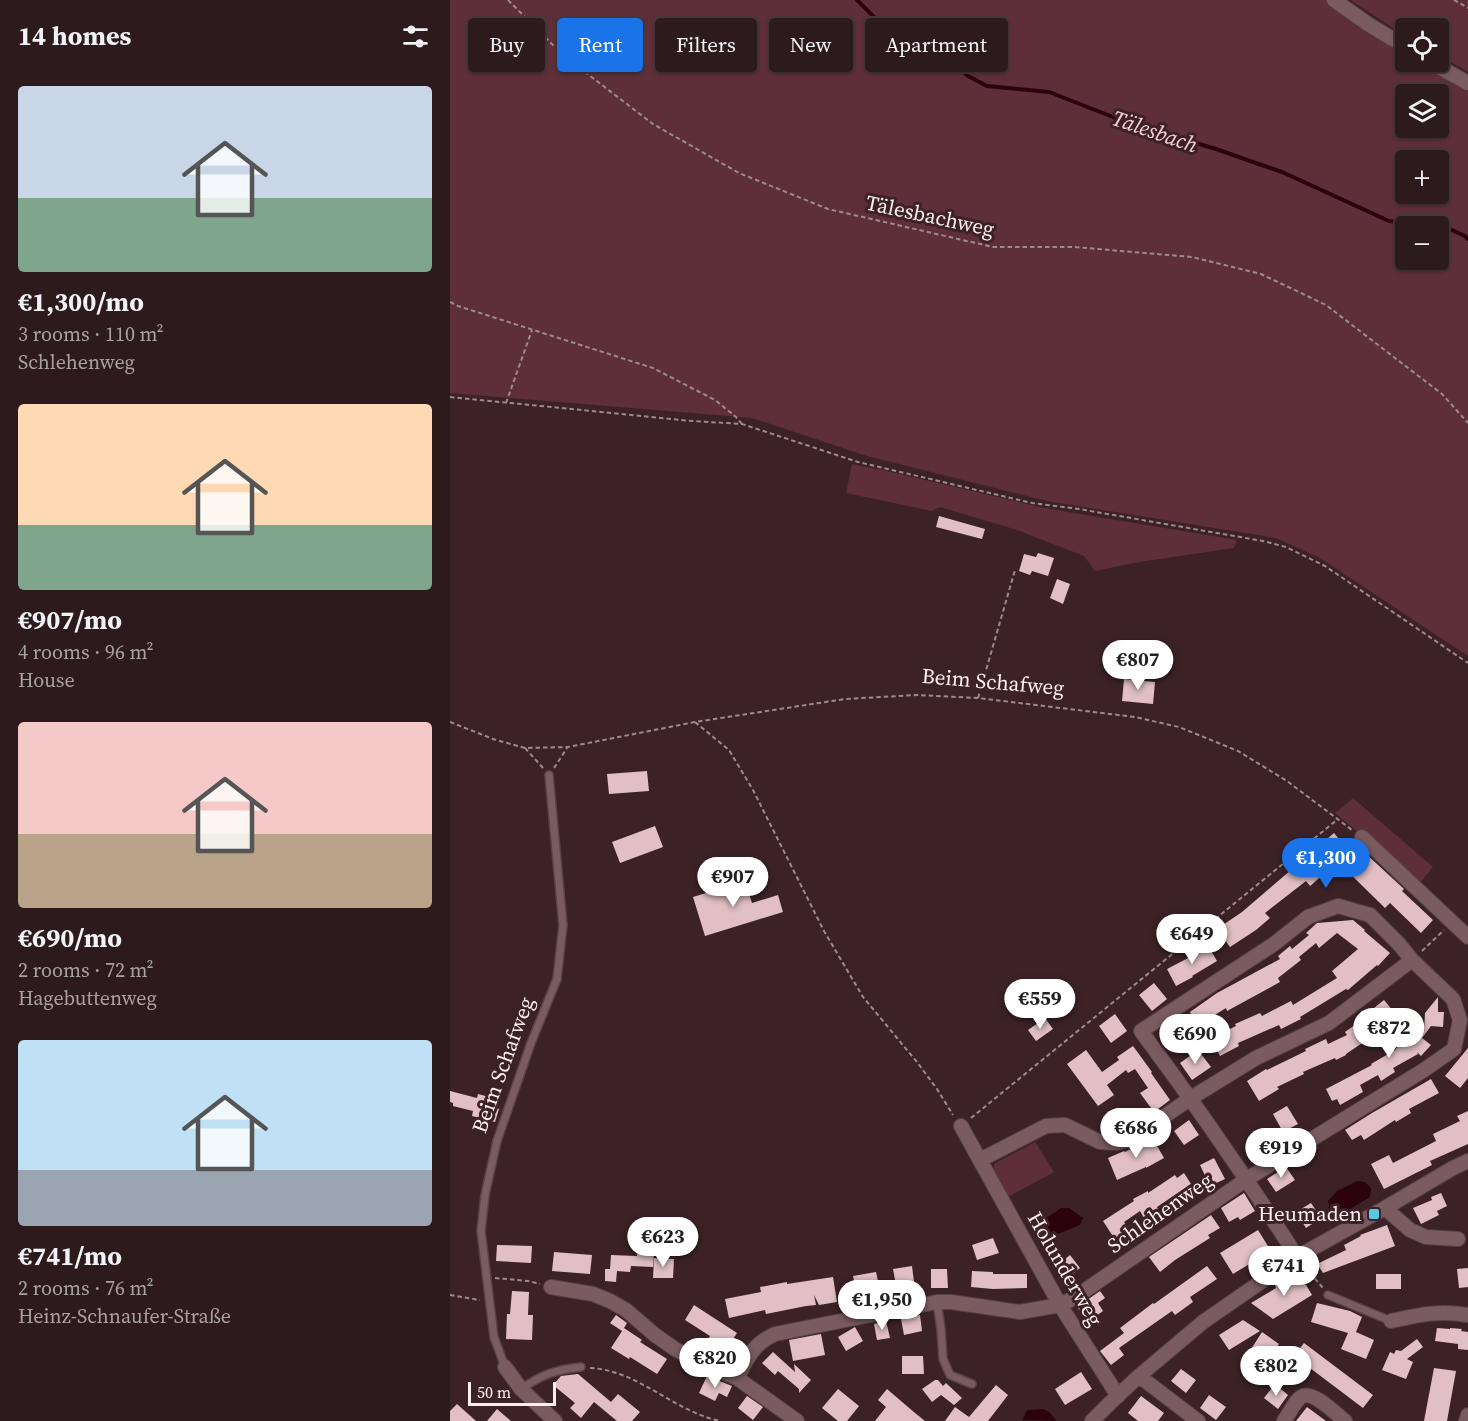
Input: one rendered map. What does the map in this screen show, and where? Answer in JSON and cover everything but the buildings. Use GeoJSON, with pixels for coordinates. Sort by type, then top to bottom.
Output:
{"type":"FeatureCollection","features":[{"type":"Feature","properties":{"kind":"street"},"geometry":{"type":"LineString","coordinates":[[1334,0],[1395,40]]}},
{"type":"Feature","properties":{"kind":"street"},"geometry":{"type":"LineString","coordinates":[[1448,72],[1468,83]]}},
{"type":"Feature","properties":{"kind":"street"},"geometry":{"type":"LineString","coordinates":[[1362,837],[1468,937]]}},
{"type":"Feature","properties":{"kind":"street","name":"Schlehenweg"},"geometry":{"type":"LineString","coordinates":[[737,1378],[752,1350],[763,1340],[776,1334],[937,1302],[1020,1312],[1060,1305],[1074,1298],[1247,1179],[1424,1070],[1454,1049],[1460,1020],[1453,999],[1370,915],[1338,906],[1308,916],[1274,944],[1141,1031],[1191,1098]]}},
{"type":"Feature","properties":{"kind":"street"},"geometry":{"type":"LineString","coordinates":[[961,1126],[980,1160],[1046,1126],[1065,1125],[1100,1142],[1117,1143],[1130,1140],[1191,1098],[1256,1058],[1329,1023],[1412,960]]}},
{"type":"Feature","properties":{"kind":"street"},"geometry":{"type":"LineString","coordinates":[[1191,1098],[1297,1257]]}},
{"type":"Feature","properties":{"kind":"street","name":"Holunderweg"},"geometry":{"type":"LineString","coordinates":[[980,1160],[1060,1305],[1118,1396]]}},
{"type":"Feature","properties":{"kind":"street"},"geometry":{"type":"LineString","coordinates":[[1092,1421],[1203,1322],[1297,1257],[1468,1161]]}},
{"type":"Feature","properties":{"kind":"street"},"geometry":{"type":"LineString","coordinates":[[1385,1208],[1410,1230],[1426,1237],[1458,1239]]}},
{"type":"Feature","properties":{"kind":"street"},"geometry":{"type":"LineString","coordinates":[[551,1287],[593,1294],[610,1301],[626,1310],[675,1349],[737,1378],[796,1421]]}},
{"type":"Feature","properties":{"kind":"street"},"geometry":{"type":"LineString","coordinates":[[1391,1321],[1428,1313],[1468,1315]]}},
{"type":"Feature","properties":{"kind":"street"},"geometry":{"type":"LineString","coordinates":[[505,1367],[521,1389],[555,1421]]}},
{"type":"Feature","properties":{"kind":"street"},"geometry":{"type":"LineString","coordinates":[[1139,1377],[1198,1421]]}},
{"type":"Feature","properties":{"kind":"street"},"geometry":{"type":"LineString","coordinates":[[1284,1421],[1300,1397],[1306,1395],[1314,1396],[1345,1421]]}},
{"type":"Feature","properties":{"kind":"street"},"geometry":{"type":"LineString","coordinates":[[1466,1421],[1468,1416]]}},
{"type":"Feature","properties":{"kind":"lane","name":"Beim Schafweg"},"geometry":{"type":"LineString","coordinates":[[505,1367],[494,1337],[482,1232],[485,1195],[497,1142],[531,1043],[557,979],[563,926],[549,775]]}},
{"type":"Feature","properties":{"kind":"lane"},"geometry":{"type":"LineString","coordinates":[[1328,1295],[1391,1321]]}},
{"type":"Feature","properties":{"kind":"lane"},"geometry":{"type":"LineString","coordinates":[[937,1302],[942,1329],[943,1359],[950,1375],[972,1384]]}},
{"type":"Feature","properties":{"kind":"lane"},"geometry":{"type":"LineString","coordinates":[[521,1389],[539,1377],[560,1369],[581,1367]]}},
{"type":"Feature","properties":{"kind":"path","name":"Tälesbachweg"},"geometry":{"type":"LineString","coordinates":[[508,0],[564,56],[653,124],[739,173],[828,209],[993,247],[1074,247],[1192,257],[1261,274],[1326,305],[1442,394],[1468,423]]}},
{"type":"Feature","properties":{"kind":"path"},"geometry":{"type":"LineString","coordinates":[[1454,0],[1468,8]]}},
{"type":"Feature","properties":{"kind":"path"},"geometry":{"type":"LineString","coordinates":[[450,302],[653,368],[715,400],[742,424]]}},
{"type":"Feature","properties":{"kind":"path"},"geometry":{"type":"LineString","coordinates":[[506,403],[532,329]]}},
{"type":"Feature","properties":{"kind":"path"},"geometry":{"type":"LineString","coordinates":[[450,397],[742,424],[858,462],[1032,503],[1079,509],[1286,547],[1325,566],[1468,663]]}},
{"type":"Feature","properties":{"kind":"path"},"geometry":{"type":"LineString","coordinates":[[978,698],[1015,570]]}},
{"type":"Feature","properties":{"kind":"path","name":"Beim Schafweg"},"geometry":{"type":"LineString","coordinates":[[450,722],[493,739],[525,748],[568,747],[695,722],[845,699],[917,695],[978,698],[1135,717],[1179,727],[1239,751],[1287,781],[1362,837]]}},
{"type":"Feature","properties":{"kind":"path"},"geometry":{"type":"LineString","coordinates":[[695,722],[729,750],[753,790],[824,931],[863,997],[917,1062],[961,1126],[1338,819]]}},
{"type":"Feature","properties":{"kind":"path"},"geometry":{"type":"LineString","coordinates":[[549,775],[568,747]]}},
{"type":"Feature","properties":{"kind":"path"},"geometry":{"type":"LineString","coordinates":[[525,748],[536,761]]}},
{"type":"Feature","properties":{"kind":"path"},"geometry":{"type":"LineString","coordinates":[[1412,960],[1452,921]]}},
{"type":"Feature","properties":{"kind":"path"},"geometry":{"type":"LineString","coordinates":[[1297,1257],[1328,1295]]}},
{"type":"Feature","properties":{"kind":"path"},"geometry":{"type":"LineString","coordinates":[[488,1279],[528,1281],[551,1287]]}},
{"type":"Feature","properties":{"kind":"path"},"geometry":{"type":"LineString","coordinates":[[450,1295],[490,1302]]}},
{"type":"Feature","properties":{"kind":"path"},"geometry":{"type":"LineString","coordinates":[[581,1367],[603,1368],[626,1376],[689,1411],[720,1421]]}},
{"type":"Feature","properties":{"kind":"shaded area"},"geometry":{"type":"Polygon","coordinates":[[[450,0],[1325,0],[1395,45],[1395,72],[1440,72],[1468,88],[1468,656],[1320,558],[1276,538],[1047,501],[867,456],[752,418],[450,393],[450,0]]]}},
{"type":"Feature","properties":{"kind":"shaded area"},"geometry":{"type":"Polygon","coordinates":[[[1351,0],[1468,0],[1468,72],[1449,61],[1449,18],[1395,18],[1395,29],[1351,0]]]}},
{"type":"Feature","properties":{"kind":"shaded area"},"geometry":{"type":"Polygon","coordinates":[[[852,464],[1044,508],[1237,540],[1234,548],[1095,571],[1084,556],[1017,530],[940,507],[932,511],[846,493],[852,464]]]}},
{"type":"Feature","properties":{"kind":"shaded area"},"geometry":{"type":"Polygon","coordinates":[[[1353,798],[1433,867],[1419,884],[1362,832],[1357,831],[1335,813],[1353,798]]]}},
{"type":"Feature","properties":{"kind":"shaded area"},"geometry":{"type":"Polygon","coordinates":[[[1035,1142],[1054,1172],[1008,1197],[994,1172],[994,1164],[1035,1142]]]}},
{"type":"Feature","properties":{"kind":"shaded area"},"geometry":{"type":"Polygon","coordinates":[[[1357,1181],[1365,1182],[1371,1188],[1370,1197],[1342,1214],[1334,1214],[1329,1209],[1328,1201],[1337,1191],[1357,1181]]]}},
{"type":"Feature","properties":{"kind":"shaded area"},"geometry":{"type":"Polygon","coordinates":[[[1061,1208],[1069,1208],[1083,1218],[1080,1225],[1053,1236],[1040,1235],[1036,1227],[1061,1208]]]}},
{"type":"Feature","properties":{"kind":"shaded area"},"geometry":{"type":"Polygon","coordinates":[[[1043,1409],[1049,1412],[1056,1421],[1022,1420],[1027,1410],[1043,1409]]]}},
{"type":"Feature","properties":{"kind":"waterway","name":"Tälesbach"},"geometry":{"type":"LineString","coordinates":[[857,0],[893,33],[933,48],[968,76],[987,86],[1049,92],[1131,124],[1216,149],[1282,172],[1389,221],[1441,225],[1468,239]]}},
{"type":"Feature","properties":{"kind":"place","name":"Heumaden"},"geometry":{"type":"Point","coordinates":[1374,1214]}}]}
